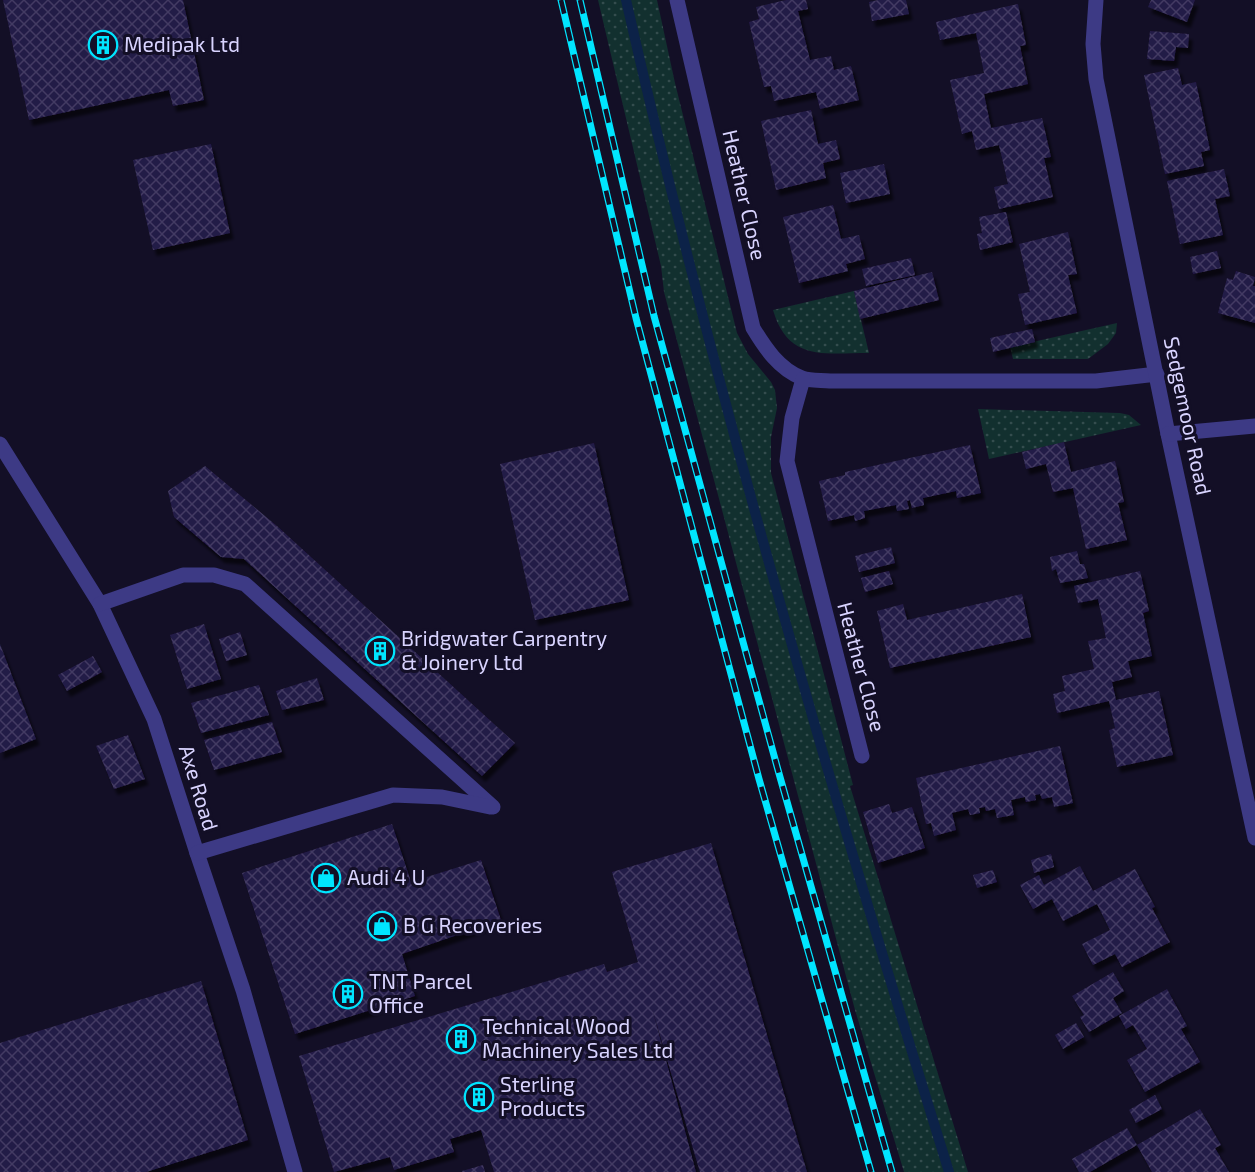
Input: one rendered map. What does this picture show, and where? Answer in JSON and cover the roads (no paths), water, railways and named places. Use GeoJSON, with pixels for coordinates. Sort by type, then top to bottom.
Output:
{"type":"FeatureCollection","features":[{"type":"Feature","properties":{"kind":"street","name":"Heather Close"},"geometry":{"type":"LineString","coordinates":[[677,0],[753,328],[768,352],[786,369],[803,379],[792,418],[787,461],[862,756]]}},
{"type":"Feature","properties":{"kind":"street","name":"Sedgemoor Road"},"geometry":{"type":"LineString","coordinates":[[1096,0],[1093,44],[1096,79],[1168,434],[1254,830]]}},
{"type":"Feature","properties":{"kind":"street"},"geometry":{"type":"LineString","coordinates":[[803,379],[830,381],[1096,381],[1157,374]]}},
{"type":"Feature","properties":{"kind":"street"},"geometry":{"type":"LineString","coordinates":[[1168,434],[1255,426]]}},
{"type":"Feature","properties":{"kind":"street","name":"Axe Road"},"geometry":{"type":"LineString","coordinates":[[0,444],[100,604],[154,719],[243,990],[295,1172]]}},
{"type":"Feature","properties":{"kind":"street"},"geometry":{"type":"LineString","coordinates":[[100,604],[183,575],[214,575],[245,584],[493,807],[442,797],[393,795],[197,853]]}},
{"type":"Feature","properties":{"kind":"waterway"},"geometry":{"type":"LineString","coordinates":[[626,0],[698,295],[776,589],[949,1172]]}},
{"type":"Feature","properties":{"kind":"railway"},"geometry":{"type":"LineString","coordinates":[[561,0],[636,318],[759,779],[871,1172]]}},
{"type":"Feature","properties":{"kind":"railway"},"geometry":{"type":"LineString","coordinates":[[580,0],[654,316],[778,770],[892,1172]]}},
{"type":"Feature","properties":{"kind":"place","name":"Medipak Ltd"},"geometry":{"type":"Point","coordinates":[103,45]}},
{"type":"Feature","properties":{"kind":"place","name":"Bridgwater Carpentry & Joinery Ltd"},"geometry":{"type":"Point","coordinates":[380,651]}},
{"type":"Feature","properties":{"kind":"place","name":"Audi 4 U"},"geometry":{"type":"Point","coordinates":[326,878]}},
{"type":"Feature","properties":{"kind":"place","name":"B G Recoveries"},"geometry":{"type":"Point","coordinates":[382,926]}},
{"type":"Feature","properties":{"kind":"place","name":"TNT Parcel Office"},"geometry":{"type":"Point","coordinates":[348,994]}},
{"type":"Feature","properties":{"kind":"place","name":"Technical Wood Machinery Sales Ltd"},"geometry":{"type":"Point","coordinates":[461,1039]}},
{"type":"Feature","properties":{"kind":"place","name":"Sterling Products"},"geometry":{"type":"Point","coordinates":[479,1097]}}]}
